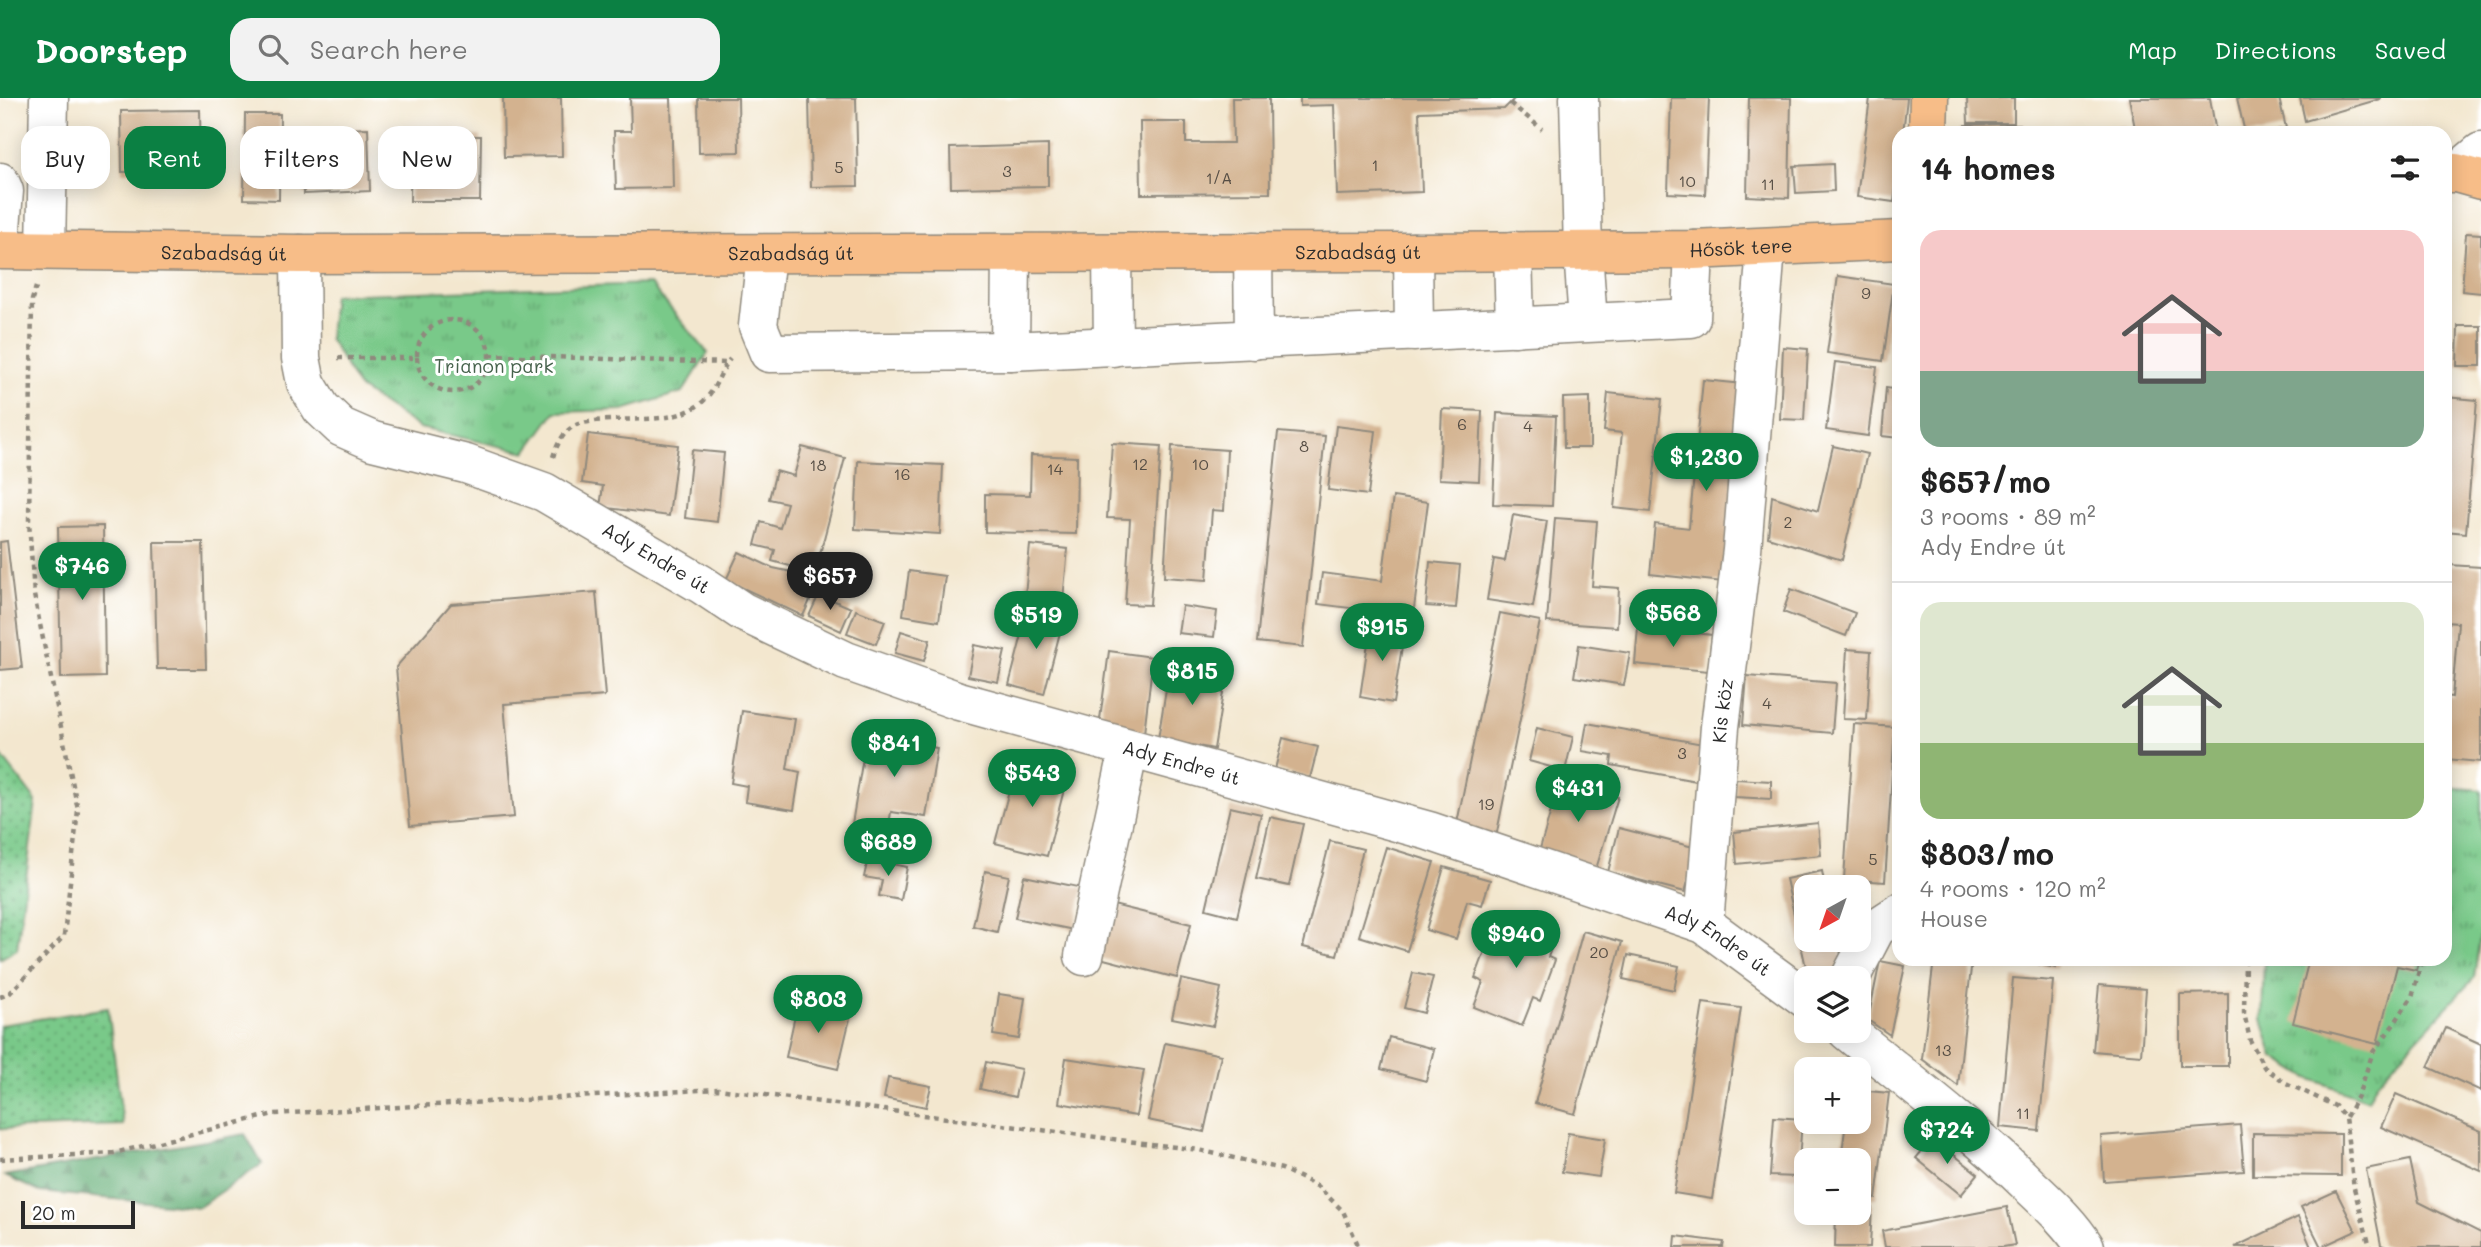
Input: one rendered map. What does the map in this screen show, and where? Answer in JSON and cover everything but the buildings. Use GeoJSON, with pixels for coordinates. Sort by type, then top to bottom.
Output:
{"type":"FeatureCollection","features":[{"type":"Feature","properties":{"kind":"main road"},"geometry":{"type":"LineString","coordinates":[[1928,126],[1929,98]]}},
{"type":"Feature","properties":{"kind":"main road","name":"Hősök tere"},"geometry":{"type":"LineString","coordinates":[[1583,251],[1766,248],[1892,240]]}},
{"type":"Feature","properties":{"kind":"main road","name":"Szabadság út"},"geometry":{"type":"LineString","coordinates":[[0,250],[300,254],[1583,251]]}},
{"type":"Feature","properties":{"kind":"street"},"geometry":{"type":"LineString","coordinates":[[46,249],[49,98]]}},
{"type":"Feature","properties":{"kind":"street"},"geometry":{"type":"LineString","coordinates":[[1579,98],[1583,251],[1588,322]]}},
{"type":"Feature","properties":{"kind":"street"},"geometry":{"type":"LineString","coordinates":[[0,182],[4,191],[0,240]]}},
{"type":"Feature","properties":{"kind":"street","name":"Kis köz"},"geometry":{"type":"LineString","coordinates":[[1704,924],[1720,727],[1742,550],[1766,248]]}},
{"type":"Feature","properties":{"kind":"street"},"geometry":{"type":"LineString","coordinates":[[766,254],[758,326],[769,353],[1010,351],[1691,318],[1694,250]]}},
{"type":"Feature","properties":{"kind":"street"},"geometry":{"type":"LineString","coordinates":[[1513,251],[1514,327]]}},
{"type":"Feature","properties":{"kind":"street"},"geometry":{"type":"LineString","coordinates":[[1252,252],[1254,340]]}},
{"type":"Feature","properties":{"kind":"street"},"geometry":{"type":"LineString","coordinates":[[1413,252],[1415,332]]}},
{"type":"Feature","properties":{"kind":"street"},"geometry":{"type":"LineString","coordinates":[[1112,253],[1113,347]]}},
{"type":"Feature","properties":{"kind":"street","name":"Ady Endre út"},"geometry":{"type":"LineString","coordinates":[[300,254],[301,358],[306,383],[321,408],[341,427],[373,441],[466,464],[544,492],[701,584],[743,612],[846,661],[958,701],[1429,831],[1704,924],[1794,990]]}},
{"type":"Feature","properties":{"kind":"street"},"geometry":{"type":"LineString","coordinates":[[1010,351],[1011,254]]}},
{"type":"Feature","properties":{"kind":"street"},"geometry":{"type":"LineString","coordinates":[[1084,956],[1129,749]]}},
{"type":"Feature","properties":{"kind":"street"},"geometry":{"type":"LineString","coordinates":[[1856,966],[1876,928],[1892,918]]}},
{"type":"Feature","properties":{"kind":"street"},"geometry":{"type":"LineString","coordinates":[[1862,1043],[2003,1159],[2052,1207],[2078,1235],[2085,1247]]}},
{"type":"Feature","properties":{"kind":"path"},"geometry":{"type":"LineString","coordinates":[[0,998],[9,994],[64,936],[78,810],[34,595],[29,521],[32,300],[46,249]]}},
{"type":"Feature","properties":{"kind":"path"},"geometry":{"type":"LineString","coordinates":[[447,319],[468,322],[484,335],[491,355],[485,375],[470,389],[449,393],[430,385],[418,368],[417,346],[429,328],[447,319]]}},
{"type":"Feature","properties":{"kind":"path"},"geometry":{"type":"LineString","coordinates":[[544,492],[557,442],[576,424],[676,415],[701,404],[717,383],[727,363],[758,326]]}},
{"type":"Feature","properties":{"kind":"path"},"geometry":{"type":"LineString","coordinates":[[491,355],[727,363]]}},
{"type":"Feature","properties":{"kind":"path"},"geometry":{"type":"LineString","coordinates":[[347,358],[418,358]]}},
{"type":"Feature","properties":{"kind":"path"},"geometry":{"type":"LineString","coordinates":[[2245,966],[2244,1013],[2250,1040],[2264,1067],[2286,1083],[2335,1106],[2345,1117],[2354,1188],[2370,1247]]}},
{"type":"Feature","properties":{"kind":"path"},"geometry":{"type":"LineString","coordinates":[[2345,1117],[2358,1096],[2373,1052],[2412,997],[2421,966]]}},
{"type":"Feature","properties":{"kind":"path"},"geometry":{"type":"LineString","coordinates":[[0,1159],[114,1153],[274,1114],[718,1089],[1199,1150],[1282,1169],[1317,1185],[1343,1211],[1359,1247]]}},
{"type":"Feature","properties":{"kind":"green space","name":"Trianon park"},"geometry":{"type":"Polygon","coordinates":[[[650,284],[708,353],[683,392],[623,410],[555,412],[526,452],[420,428],[358,387],[329,338],[333,295],[650,284]]]}},
{"type":"Feature","properties":{"kind":"green space"},"geometry":{"type":"Polygon","coordinates":[[[0,754],[36,801],[17,949],[0,959],[0,754]]]}},
{"type":"Feature","properties":{"kind":"green space"},"geometry":{"type":"Polygon","coordinates":[[[2452,788],[2481,790],[2481,929],[2474,978],[2377,1082],[2368,1100],[2306,1077],[2274,1057],[2262,1020],[2264,966],[2452,966],[2452,788]]]}},
{"type":"Feature","properties":{"kind":"green space"},"geometry":{"type":"Polygon","coordinates":[[[108,1008],[123,1125],[0,1129],[0,1025],[108,1008]]]}},
{"type":"Feature","properties":{"kind":"green space"},"geometry":{"type":"Polygon","coordinates":[[[245,1134],[262,1164],[199,1207],[40,1192],[5,1176],[245,1134]]]}}]}
